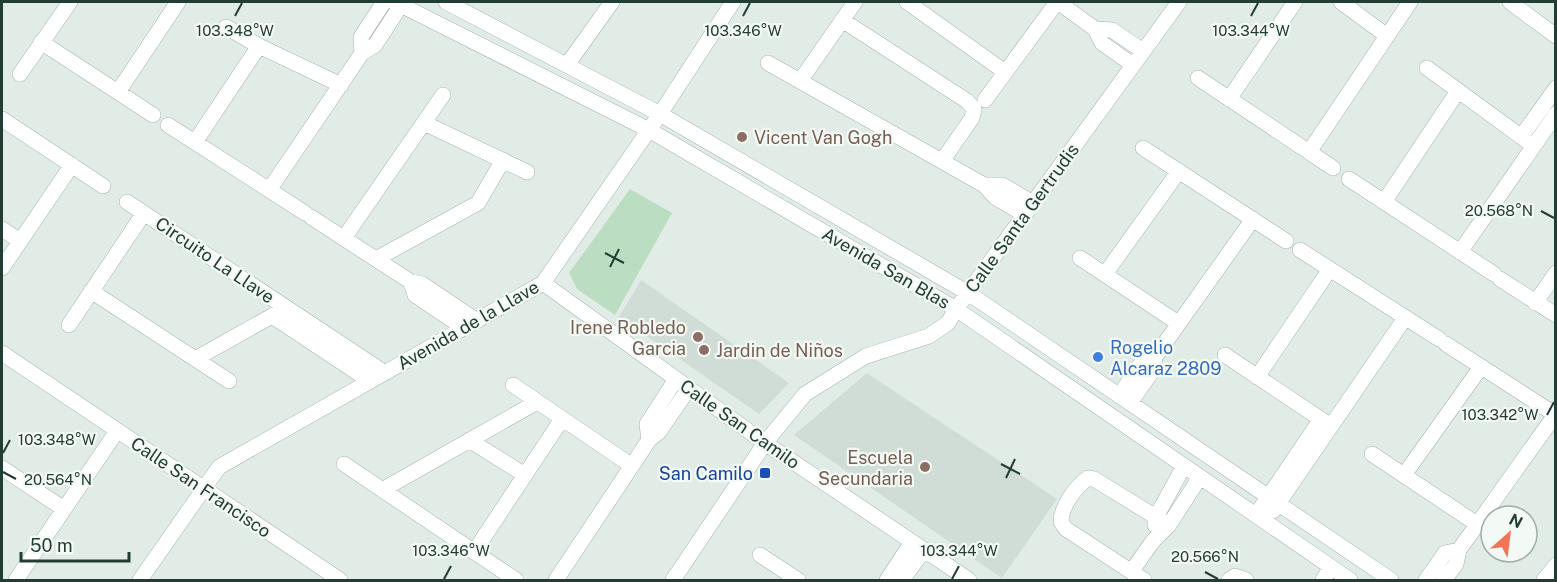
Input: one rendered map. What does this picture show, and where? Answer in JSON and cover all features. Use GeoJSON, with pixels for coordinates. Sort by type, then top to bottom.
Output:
{"type":"FeatureCollection","features":[{"type":"Feature","properties":{"kind":"street"},"geometry":{"type":"LineString","coordinates":[[20,74],[70,2]]}},
{"type":"Feature","properties":{"kind":"street"},"geometry":{"type":"LineString","coordinates":[[362,53],[361,37],[384,2]]}},
{"type":"Feature","properties":{"kind":"street"},"geometry":{"type":"LineString","coordinates":[[269,190],[362,53],[375,45],[400,2]]}},
{"type":"Feature","properties":{"kind":"street","name":"Avenida San Blas"},"geometry":{"type":"LineString","coordinates":[[400,2],[649,130],[956,309],[1261,519],[1327,574],[1347,580]]}},
{"type":"Feature","properties":{"kind":"street","name":"Avenida San Blas"},"geometry":{"type":"LineString","coordinates":[[446,2],[660,114],[968,293],[1390,580]]}},
{"type":"Feature","properties":{"kind":"street"},"geometry":{"type":"LineString","coordinates":[[567,65],[612,2]]}},
{"type":"Feature","properties":{"kind":"street","name":"Avenida de la Llave"},"geometry":{"type":"LineString","coordinates":[[140,580],[219,467],[543,283],[660,114],[733,2]]}},
{"type":"Feature","properties":{"kind":"street"},"geometry":{"type":"LineString","coordinates":[[800,81],[855,2]]}},
{"type":"Feature","properties":{"kind":"street"},"geometry":{"type":"LineString","coordinates":[[985,100],[1057,2],[1095,29],[1102,43],[1133,65]]}},
{"type":"Feature","properties":{"kind":"street","name":"Calle Santa Gertrudis"},"geometry":{"type":"LineString","coordinates":[[673,580],[765,443],[805,394],[867,356],[930,336],[948,323],[1179,2]]}},
{"type":"Feature","properties":{"kind":"street"},"geometry":{"type":"LineString","coordinates":[[1229,99],[1295,2]]}},
{"type":"Feature","properties":{"kind":"street"},"geometry":{"type":"LineString","coordinates":[[1341,2],[1387,36]]}},
{"type":"Feature","properties":{"kind":"street"},"geometry":{"type":"LineString","coordinates":[[1309,152],[1410,2]]}},
{"type":"Feature","properties":{"kind":"street"},"geometry":{"type":"LineString","coordinates":[[1510,2],[1556,36]]}},
{"type":"Feature","properties":{"kind":"street"},"geometry":{"type":"LineString","coordinates":[[118,92],[172,3]]}},
{"type":"Feature","properties":{"kind":"street"},"geometry":{"type":"LineString","coordinates":[[912,3],[1005,72]]}},
{"type":"Feature","properties":{"kind":"street"},"geometry":{"type":"LineString","coordinates":[[842,20],[967,101],[974,109],[972,118],[942,161]]}},
{"type":"Feature","properties":{"kind":"street"},"geometry":{"type":"LineString","coordinates":[[226,27],[259,46],[341,85]]}},
{"type":"Feature","properties":{"kind":"street"},"geometry":{"type":"LineString","coordinates":[[1095,29],[1112,30],[1143,51]]}},
{"type":"Feature","properties":{"kind":"street"},"geometry":{"type":"LineString","coordinates":[[41,42],[153,115]]}},
{"type":"Feature","properties":{"kind":"street"},"geometry":{"type":"LineString","coordinates":[[195,142],[259,46]]}},
{"type":"Feature","properties":{"kind":"street"},"geometry":{"type":"LineString","coordinates":[[768,63],[984,185],[1002,185],[1029,209]]}},
{"type":"Feature","properties":{"kind":"street"},"geometry":{"type":"LineString","coordinates":[[1427,68],[1527,141]]}},
{"type":"Feature","properties":{"kind":"street"},"geometry":{"type":"LineString","coordinates":[[1198,78],[1333,168]]}},
{"type":"Feature","properties":{"kind":"street"},"geometry":{"type":"LineString","coordinates":[[1460,252],[1556,88]]}},
{"type":"Feature","properties":{"kind":"street"},"geometry":{"type":"LineString","coordinates":[[1383,202],[1458,91]]}},
{"type":"Feature","properties":{"kind":"street"},"geometry":{"type":"LineString","coordinates":[[344,238],[444,95]]}},
{"type":"Feature","properties":{"kind":"street"},"geometry":{"type":"LineString","coordinates":[[1527,141],[1556,114]]}},
{"type":"Feature","properties":{"kind":"street"},"geometry":{"type":"LineString","coordinates":[[2,119],[103,186]]}},
{"type":"Feature","properties":{"kind":"street"},"geometry":{"type":"LineString","coordinates":[[424,123],[527,172]]}},
{"type":"Feature","properties":{"kind":"street"},"geometry":{"type":"LineString","coordinates":[[168,124],[376,260],[411,282],[422,284],[471,324]]}},
{"type":"Feature","properties":{"kind":"street"},"geometry":{"type":"LineString","coordinates":[[1143,148],[1286,241]]}},
{"type":"Feature","properties":{"kind":"street"},"geometry":{"type":"LineString","coordinates":[[376,260],[478,203],[503,160]]}},
{"type":"Feature","properties":{"kind":"street"},"geometry":{"type":"LineString","coordinates":[[2,268],[8,237],[72,165]]}},
{"type":"Feature","properties":{"kind":"street"},"geometry":{"type":"LineString","coordinates":[[1105,274],[1179,171]]}},
{"type":"Feature","properties":{"kind":"street"},"geometry":{"type":"LineString","coordinates":[[1349,179],[1556,315]]}},
{"type":"Feature","properties":{"kind":"street","name":"Circuito La Llave"},"geometry":{"type":"LineString","coordinates":[[127,202],[385,373]]}},
{"type":"Feature","properties":{"kind":"street","name":"Circuito La Llave"},"geometry":{"type":"LineString","coordinates":[[69,325],[144,213]]}},
{"type":"Feature","properties":{"kind":"street"},"geometry":{"type":"LineString","coordinates":[[1125,400],[1153,370],[1155,357],[1252,219]]}},
{"type":"Feature","properties":{"kind":"street"},"geometry":{"type":"LineString","coordinates":[[1300,250],[1555,415],[1459,550],[1456,564],[1444,580]]}},
{"type":"Feature","properties":{"kind":"street"},"geometry":{"type":"LineString","coordinates":[[1080,258],[1178,324]]}},
{"type":"Feature","properties":{"kind":"street"},"geometry":{"type":"LineString","coordinates":[[1257,376],[1330,269]]}},
{"type":"Feature","properties":{"kind":"street"},"geometry":{"type":"LineString","coordinates":[[1535,303],[1556,273]]}},
{"type":"Feature","properties":{"kind":"street","name":"Calle San Camilo"},"geometry":{"type":"LineString","coordinates":[[543,283],[765,443],[969,580]]}},
{"type":"Feature","properties":{"kind":"street"},"geometry":{"type":"LineString","coordinates":[[91,291],[229,381]]}},
{"type":"Feature","properties":{"kind":"street","name":"Circuito La Llave"},"geometry":{"type":"LineString","coordinates":[[195,359],[286,308]]}},
{"type":"Feature","properties":{"kind":"street","name":"Circuito La Llave"},"geometry":{"type":"LineString","coordinates":[[272,316],[370,381]]}},
{"type":"Feature","properties":{"kind":"street"},"geometry":{"type":"LineString","coordinates":[[1261,519],[1326,423],[1405,318]]}},
{"type":"Feature","properties":{"kind":"street","name":"Calle San Francisco"},"geometry":{"type":"LineString","coordinates":[[2,353],[340,580]]}},
{"type":"Feature","properties":{"kind":"street"},"geometry":{"type":"LineString","coordinates":[[1225,355],[1326,423]]}},
{"type":"Feature","properties":{"kind":"street"},"geometry":{"type":"LineString","coordinates":[[1404,475],[1481,367]]}},
{"type":"Feature","properties":{"kind":"street"},"geometry":{"type":"LineString","coordinates":[[556,580],[649,440],[646,424],[682,383]]}},
{"type":"Feature","properties":{"kind":"street"},"geometry":{"type":"LineString","coordinates":[[513,386],[632,466]]}},
{"type":"Feature","properties":{"kind":"street"},"geometry":{"type":"LineString","coordinates":[[382,490],[537,402]]}},
{"type":"Feature","properties":{"kind":"street"},"geometry":{"type":"LineString","coordinates":[[474,552],[562,419]]}},
{"type":"Feature","properties":{"kind":"street"},"geometry":{"type":"LineString","coordinates":[[16,580],[117,431]]}},
{"type":"Feature","properties":{"kind":"street"},"geometry":{"type":"LineString","coordinates":[[469,440],[525,475]]}},
{"type":"Feature","properties":{"kind":"street"},"geometry":{"type":"LineString","coordinates":[[1372,454],[1477,524]]}},
{"type":"Feature","properties":{"kind":"street"},"geometry":{"type":"LineString","coordinates":[[344,464],[516,580]]}},
{"type":"Feature","properties":{"kind":"street"},"geometry":{"type":"LineString","coordinates":[[1163,521],[1094,479],[1088,478],[1081,482],[1061,513],[1060,522],[1066,529],[1137,576],[1163,521],[1184,466]]}},
{"type":"Feature","properties":{"kind":"street"},"geometry":{"type":"LineString","coordinates":[[2,470],[64,509]]}},
{"type":"Feature","properties":{"kind":"street"},"geometry":{"type":"LineString","coordinates":[[1163,521],[1200,477]]}},
{"type":"Feature","properties":{"kind":"street"},"geometry":{"type":"LineString","coordinates":[[887,580],[918,546]]}},
{"type":"Feature","properties":{"kind":"street"},"geometry":{"type":"LineString","coordinates":[[902,580],[918,546]]}},
{"type":"Feature","properties":{"kind":"street"},"geometry":{"type":"LineString","coordinates":[[1426,580],[1445,553],[1459,550]]}},
{"type":"Feature","properties":{"kind":"street"},"geometry":{"type":"LineString","coordinates":[[760,555],[794,579]]}},
{"type":"Feature","properties":{"kind":"street"},"geometry":{"type":"LineString","coordinates":[[1544,580],[1556,564]]}},
{"type":"Feature","properties":{"kind":"street"},"geometry":{"type":"LineString","coordinates":[[1229,580],[1235,576],[1246,580]]}},
{"type":"Feature","properties":{"kind":"shaded area","name":"Jardin de Niños"},"geometry":{"type":"Polygon","coordinates":[[[641,280],[789,383],[759,414],[619,317],[641,280]]]}},
{"type":"Feature","properties":{"kind":"shaded area","name":"Escuela Secundaria"},"geometry":{"type":"Polygon","coordinates":[[[867,373],[1057,499],[1002,578],[794,435],[867,373]]]}},
{"type":"Feature","properties":{"kind":"green space"},"geometry":{"type":"Polygon","coordinates":[[[630,189],[672,213],[615,315],[577,289],[569,273],[630,189]]]}},
{"type":"Feature","properties":{"kind":"place","name":"Vicent Van Gogh"},"geometry":{"type":"Point","coordinates":[742,137]}},
{"type":"Feature","properties":{"kind":"place","name":"Irene Robledo Garcia"},"geometry":{"type":"Point","coordinates":[698,337]}},
{"type":"Feature","properties":{"kind":"place","name":"Jardin de Niños"},"geometry":{"type":"Point","coordinates":[704,350]}},
{"type":"Feature","properties":{"kind":"place","name":"Rogelio Alcaraz 2809"},"geometry":{"type":"Point","coordinates":[1098,357]}},
{"type":"Feature","properties":{"kind":"place","name":"Escuela Secundaria"},"geometry":{"type":"Point","coordinates":[925,467]}},
{"type":"Feature","properties":{"kind":"place","name":"San Camilo"},"geometry":{"type":"Point","coordinates":[765,473]}}]}
